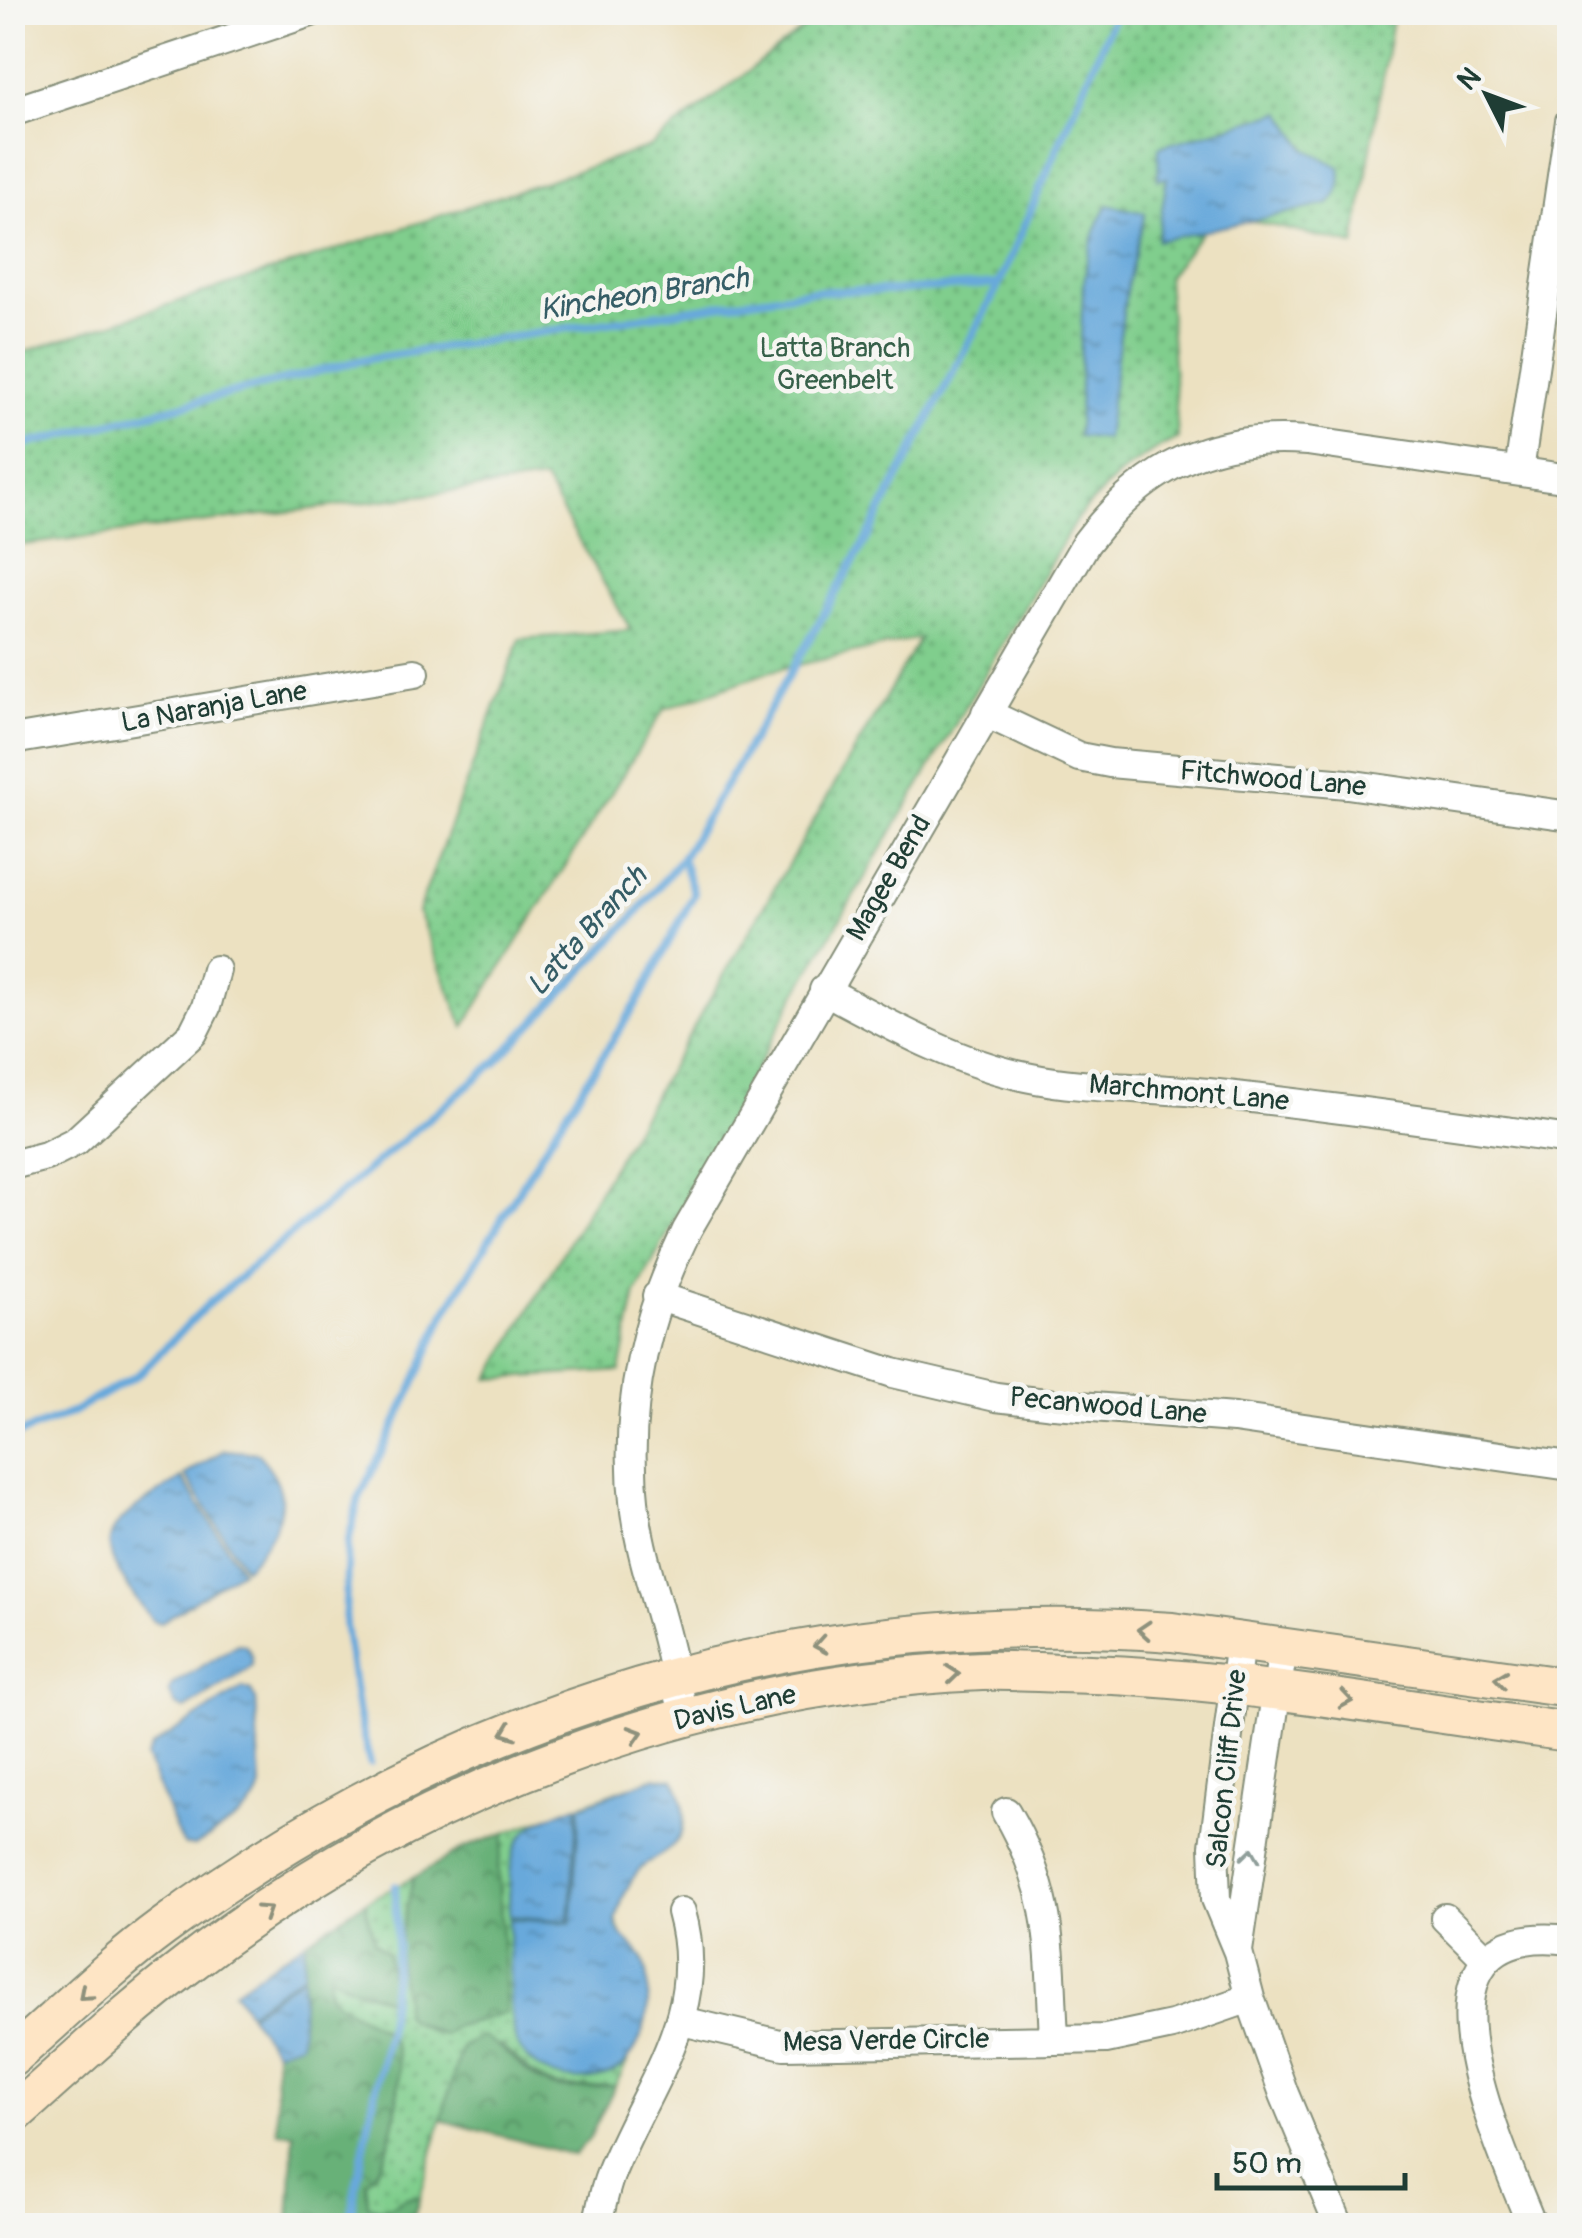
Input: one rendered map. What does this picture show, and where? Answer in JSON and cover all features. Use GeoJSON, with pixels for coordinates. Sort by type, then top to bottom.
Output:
{"type":"FeatureCollection","features":[{"type":"Feature","properties":{"kind":"main road","name":"Davis Lane"},"geometry":{"type":"LineString","coordinates":[[12,2057],[158,1930],[321,1822],[476,1744],[574,1706],[791,1650],[950,1630],[1038,1626],[1127,1628],[1570,1688]]}},
{"type":"Feature","properties":{"kind":"main road","name":"Davis Lane"},"geometry":{"type":"LineString","coordinates":[[12,2116],[185,1967],[365,1847],[526,1770],[685,1718],[844,1685],[982,1671],[1101,1673],[1276,1688],[1570,1732]]}},
{"type":"Feature","properties":{"kind":"street"},"geometry":{"type":"LineString","coordinates":[[12,112],[312,12]]}},
{"type":"Feature","properties":{"kind":"street"},"geometry":{"type":"LineString","coordinates":[[1518,471],[1570,122]]}},
{"type":"Feature","properties":{"kind":"street","name":"Magee Bend"},"geometry":{"type":"LineString","coordinates":[[685,1718],[636,1514],[632,1472],[636,1388],[657,1296],[687,1230],[1086,544],[1122,501],[1175,462],[1210,448],[1276,438],[1570,479]]}},
{"type":"Feature","properties":{"kind":"street","name":"La Naranja Lane"},"geometry":{"type":"LineString","coordinates":[[12,740],[415,673]]}},
{"type":"Feature","properties":{"kind":"street","name":"Fitchwood Lane"},"geometry":{"type":"LineString","coordinates":[[986,713],[1061,749],[1110,764],[1347,784],[1570,816]]}},
{"type":"Feature","properties":{"kind":"street"},"geometry":{"type":"LineString","coordinates":[[12,1165],[46,1156],[92,1129],[193,1034],[206,1007],[216,970]]}},
{"type":"Feature","properties":{"kind":"street","name":"Marchmont Lane"},"geometry":{"type":"LineString","coordinates":[[824,990],[964,1058],[1026,1077],[1288,1101],[1570,1140]]}},
{"type":"Feature","properties":{"kind":"street","name":"Pecanwood Lane"},"geometry":{"type":"LineString","coordinates":[[657,1296],[861,1364],[979,1394],[1234,1418],[1570,1466]]}},
{"type":"Feature","properties":{"kind":"street","name":"Salcon Cliff Drive"},"geometry":{"type":"LineString","coordinates":[[1240,1641],[1218,1808],[1216,1898],[1238,1952],[1284,2094],[1339,2226]]}},
{"type":"Feature","properties":{"kind":"street","name":"Salcon Cliff Drive"},"geometry":{"type":"LineString","coordinates":[[1238,1952],[1283,1648]]}},
{"type":"Feature","properties":{"kind":"street"},"geometry":{"type":"LineString","coordinates":[[1006,1812],[1035,1867],[1046,1910],[1054,2038]]}},
{"type":"Feature","properties":{"kind":"street"},"geometry":{"type":"LineString","coordinates":[[597,2226],[610,2176],[682,2020],[689,1960],[681,1912]]}},
{"type":"Feature","properties":{"kind":"street"},"geometry":{"type":"LineString","coordinates":[[1445,1918],[1485,1958]]}},
{"type":"Feature","properties":{"kind":"street"},"geometry":{"type":"LineString","coordinates":[[1532,2226],[1475,2070],[1469,2000],[1485,1958],[1510,1941],[1542,1937],[1570,1940]]}},
{"type":"Feature","properties":{"kind":"street","name":"Mesa Verde Circle"},"geometry":{"type":"LineString","coordinates":[[682,2020],[784,2046],[1122,2037],[1172,2026],[1250,1998]]}},
{"type":"Feature","properties":{"kind":"green space","name":"Latta Branch Greenbelt"},"geometry":{"type":"Polygon","coordinates":[[[824,13],[1393,13],[1355,245],[1217,213],[1167,277],[1178,438],[1122,473],[1076,520],[799,989],[636,1293],[620,1371],[489,1379],[920,638],[771,671],[664,709],[464,1027],[418,912],[520,639],[631,630],[544,480],[13,546],[12,356],[650,147],[824,13]]]}},
{"type":"Feature","properties":{"kind":"green space"},"geometry":{"type":"Polygon","coordinates":[[[656,1777],[674,1779],[683,1804],[683,1822],[672,1846],[635,1874],[616,1920],[623,1939],[643,1958],[648,1992],[637,2040],[615,2086],[551,2084],[529,2071],[500,2045],[461,2048],[420,2197],[405,2198],[384,2210],[368,2205],[366,2182],[381,2164],[395,2118],[398,2061],[389,2036],[334,2000],[328,1975],[388,1999],[388,1954],[374,1942],[366,1901],[413,1878],[398,1960],[410,2020],[432,2032],[506,2013],[498,1867],[505,1833],[656,1777]]]}},
{"type":"Feature","properties":{"kind":"green space"},"geometry":{"type":"Polygon","coordinates":[[[505,1833],[498,1867],[506,2013],[455,2026],[443,2035],[409,2020],[403,2012],[399,1947],[413,1878],[464,1848],[505,1833]]]}},
{"type":"Feature","properties":{"kind":"green space"},"geometry":{"type":"Polygon","coordinates":[[[366,1901],[374,1942],[388,1954],[388,1999],[329,1975],[328,1992],[343,2007],[378,2026],[396,2050],[394,2120],[386,2152],[366,2182],[368,2205],[384,2210],[405,2198],[420,2197],[411,2225],[289,2225],[294,2133],[277,2131],[275,2051],[300,2042],[305,1942],[366,1901]]]}},
{"type":"Feature","properties":{"kind":"green space"},"geometry":{"type":"Polygon","coordinates":[[[482,2036],[552,2086],[615,2086],[590,2137],[574,2155],[441,2120],[461,2048],[482,2036]]]}},
{"type":"Feature","properties":{"kind":"water"},"geometry":{"type":"Polygon","coordinates":[[[1282,112],[1306,149],[1340,167],[1339,187],[1329,204],[1157,241],[1167,178],[1158,180],[1159,147],[1282,112]]]}},
{"type":"Feature","properties":{"kind":"water"},"geometry":{"type":"Polygon","coordinates":[[[1108,205],[1145,213],[1126,291],[1106,439],[1077,436],[1084,285],[1096,229],[1108,205]]]}},
{"type":"Feature","properties":{"kind":"water"},"geometry":{"type":"Polygon","coordinates":[[[224,1450],[257,1453],[274,1475],[281,1497],[272,1531],[244,1568],[185,1475],[224,1450]]]}},
{"type":"Feature","properties":{"kind":"water"},"geometry":{"type":"Polygon","coordinates":[[[182,1478],[241,1570],[160,1623],[152,1620],[117,1569],[110,1551],[111,1537],[133,1510],[182,1478]]]}},
{"type":"Feature","properties":{"kind":"water"},"geometry":{"type":"Polygon","coordinates":[[[238,1644],[245,1645],[252,1655],[252,1665],[247,1670],[185,1709],[176,1706],[169,1692],[172,1685],[238,1644]]]}},
{"type":"Feature","properties":{"kind":"water"},"geometry":{"type":"Polygon","coordinates":[[[243,1688],[251,1691],[256,1700],[261,1787],[251,1806],[234,1821],[195,1846],[185,1846],[146,1757],[151,1747],[243,1688]]]}},
{"type":"Feature","properties":{"kind":"water"},"geometry":{"type":"Polygon","coordinates":[[[656,1777],[674,1779],[678,1787],[684,1813],[681,1831],[672,1846],[635,1874],[616,1920],[622,1936],[644,1961],[647,1972],[647,2010],[641,2036],[629,2059],[611,2073],[583,2079],[554,2075],[529,2060],[516,2038],[511,2005],[509,1919],[571,1923],[580,1806],[656,1777]]]}},
{"type":"Feature","properties":{"kind":"water"},"geometry":{"type":"Polygon","coordinates":[[[578,1805],[569,1921],[509,1916],[510,1873],[517,1844],[537,1823],[578,1805]]]}},
{"type":"Feature","properties":{"kind":"water"},"geometry":{"type":"Polygon","coordinates":[[[305,1942],[303,1974],[248,2012],[234,1991],[305,1942]]]}},
{"type":"Feature","properties":{"kind":"water"},"geometry":{"type":"Polygon","coordinates":[[[303,1976],[300,2043],[275,2051],[249,2014],[303,1976]]]}},
{"type":"Feature","properties":{"kind":"waterway","name":"Kincheon Branch"},"geometry":{"type":"LineString","coordinates":[[12,448],[367,359],[810,291],[894,291],[999,284],[1116,12]]}},
{"type":"Feature","properties":{"kind":"waterway","name":"Latta Branch"},"geometry":{"type":"LineString","coordinates":[[12,1437],[71,1413],[139,1374],[208,1304],[496,1062],[630,921],[682,858],[737,766],[870,533],[999,284]]}},
{"type":"Feature","properties":{"kind":"waterway"},"geometry":{"type":"LineString","coordinates":[[370,1763],[345,1624],[348,1543],[359,1498],[444,1315],[640,998],[694,894],[682,858]]}},
{"type":"Feature","properties":{"kind":"waterway"},"geometry":{"type":"LineString","coordinates":[[348,2226],[387,2033],[397,1946],[395,1886]]}}]}
